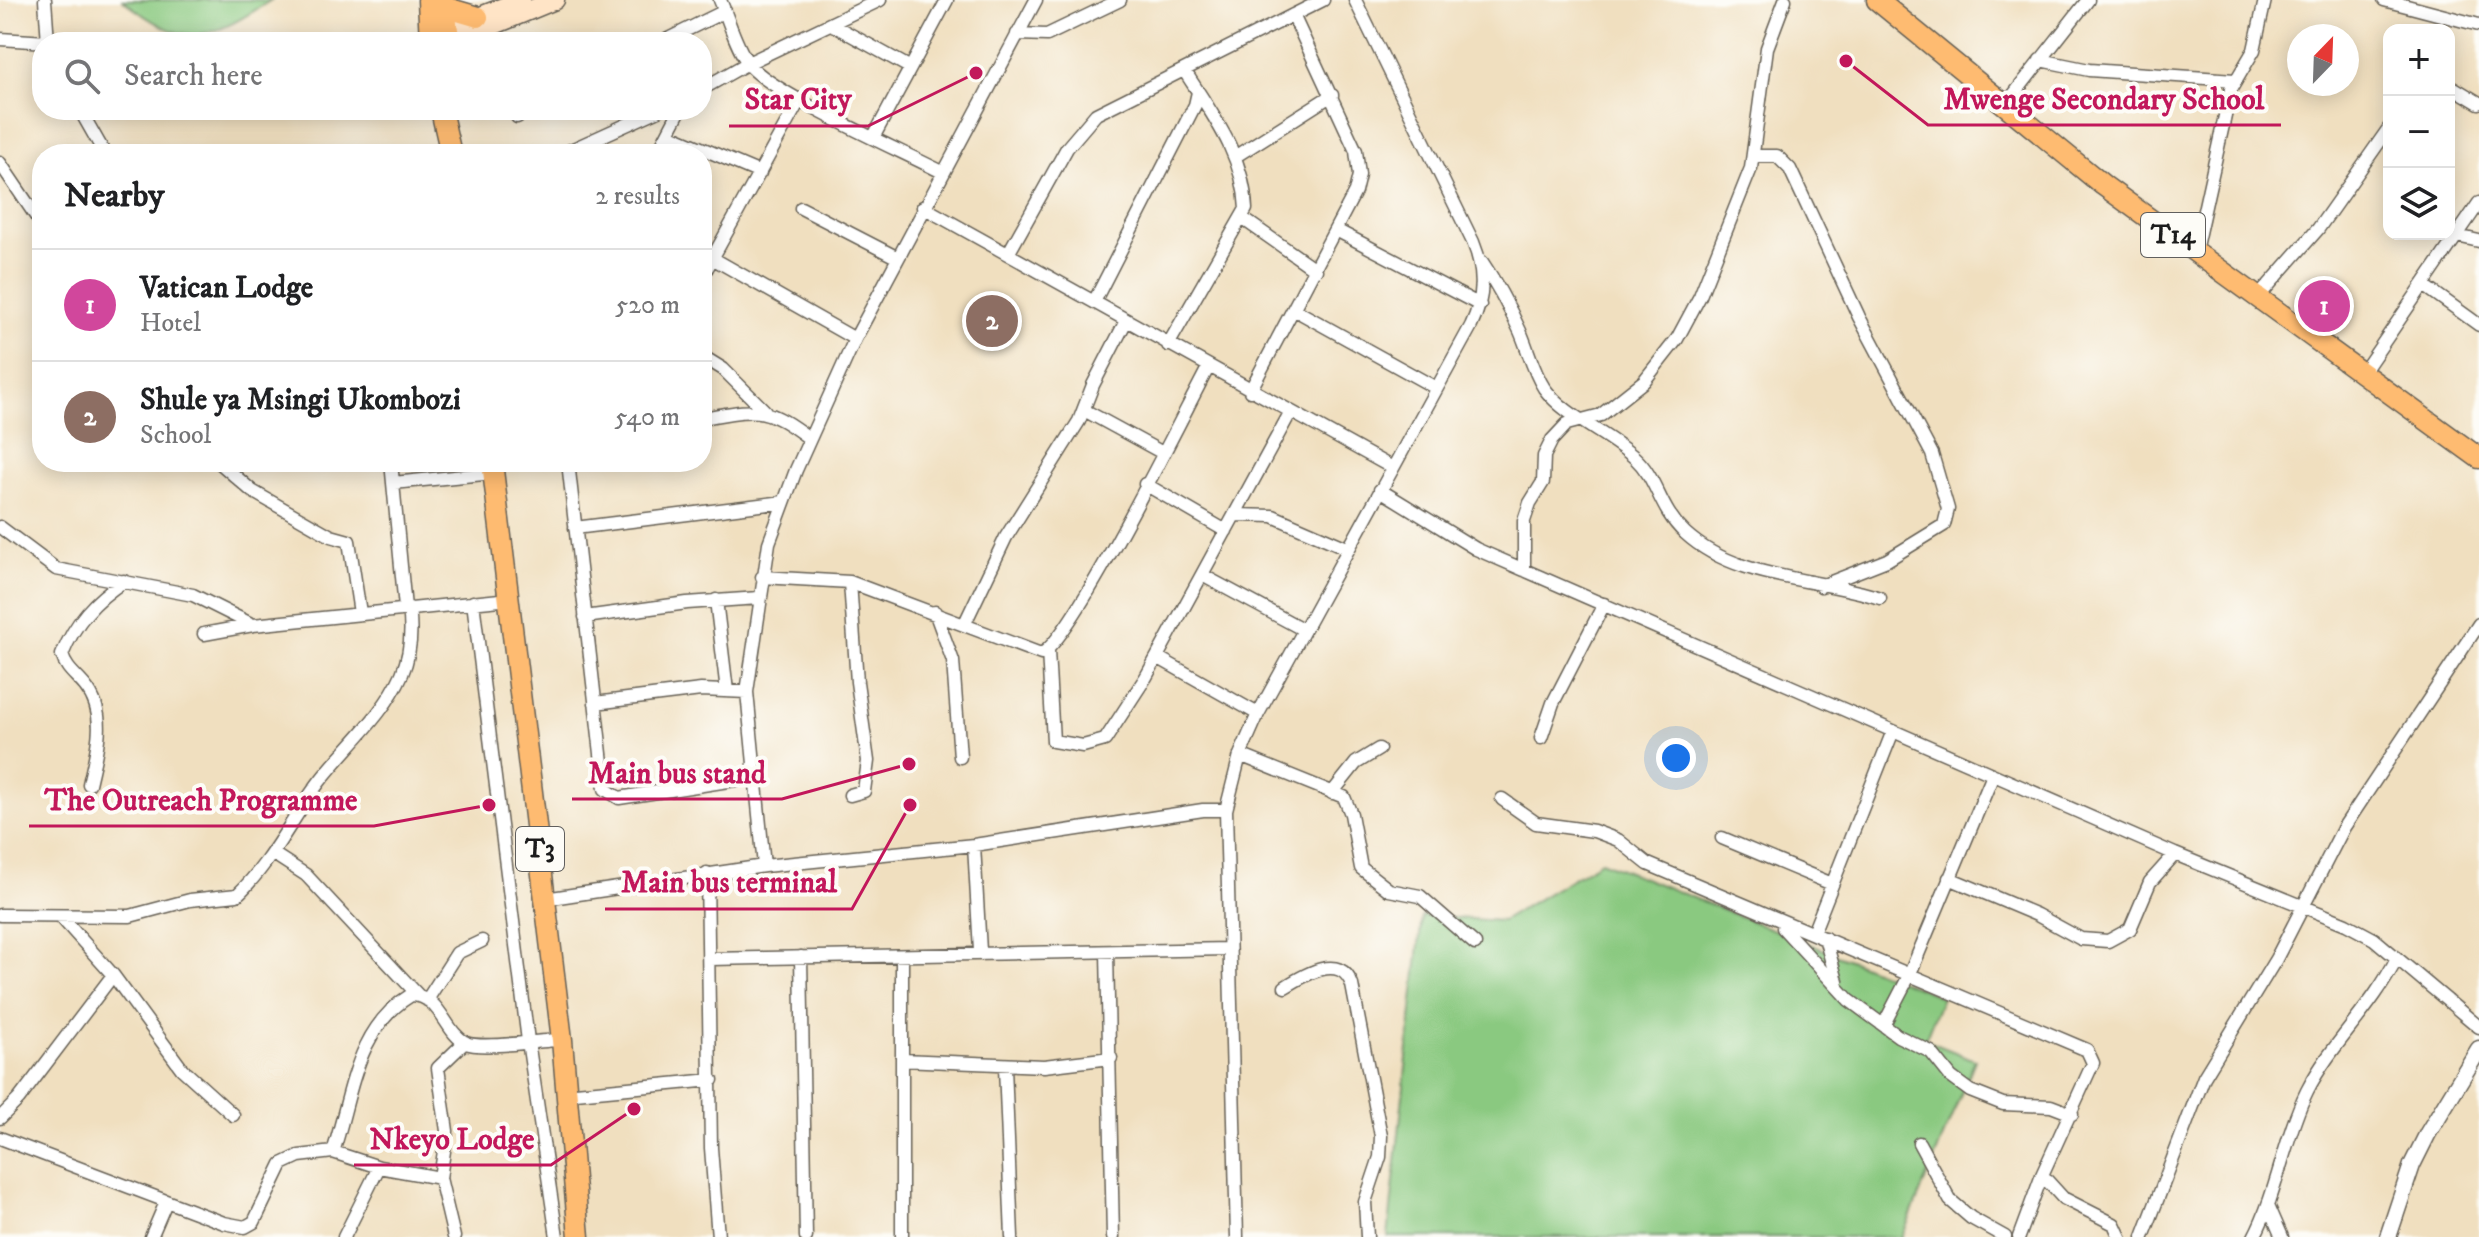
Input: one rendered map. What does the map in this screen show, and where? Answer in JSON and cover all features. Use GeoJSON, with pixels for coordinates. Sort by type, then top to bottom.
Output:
{"type":"FeatureCollection","features":[{"type":"Feature","properties":{"kind":"highway","name":"T14"},"geometry":{"type":"LineString","coordinates":[[1877,0],[2103,185],[2479,458]]}},
{"type":"Feature","properties":{"kind":"highway"},"geometry":{"type":"LineString","coordinates":[[440,23],[478,17]]}},
{"type":"Feature","properties":{"kind":"highway"},"geometry":{"type":"LineString","coordinates":[[444,120],[450,144]]}},
{"type":"Feature","properties":{"kind":"highway"},"geometry":{"type":"LineString","coordinates":[[452,144],[454,120]]}},
{"type":"Feature","properties":{"kind":"highway","name":"T3"},"geometry":{"type":"LineString","coordinates":[[494,472],[562,1040],[579,1237]]}},
{"type":"Feature","properties":{"kind":"main road"},"geometry":{"type":"LineString","coordinates":[[478,17],[521,0]]}},
{"type":"Feature","properties":{"kind":"main road"},"geometry":{"type":"LineString","coordinates":[[440,23],[555,0]]}},
{"type":"Feature","properties":{"kind":"street"},"geometry":{"type":"LineString","coordinates":[[45,0],[47,32]]}},
{"type":"Feature","properties":{"kind":"street"},"geometry":{"type":"LineString","coordinates":[[712,83],[880,0]]}},
{"type":"Feature","properties":{"kind":"street"},"geometry":{"type":"LineString","coordinates":[[874,136],[947,0]]}},
{"type":"Feature","properties":{"kind":"street"},"geometry":{"type":"LineString","coordinates":[[764,866],[747,692],[769,543],[810,439],[855,339],[896,257],[1036,0]]}},
{"type":"Feature","properties":{"kind":"street"},"geometry":{"type":"LineString","coordinates":[[1017,34],[1047,35],[1120,0]]}},
{"type":"Feature","properties":{"kind":"street"},"geometry":{"type":"LineString","coordinates":[[1008,254],[1082,127],[1096,114],[1323,0]]}},
{"type":"Feature","properties":{"kind":"street"},"geometry":{"type":"LineString","coordinates":[[1355,0],[1482,262],[1509,308],[1542,385],[1560,406],[1607,435],[1645,468],[1661,504],[1699,544],[1734,561],[1821,586],[1880,598]]}},
{"type":"Feature","properties":{"kind":"street"},"geometry":{"type":"LineString","coordinates":[[1524,570],[1524,521],[1530,503],[1543,482],[1544,456],[1557,434],[1579,418],[1601,415],[1621,402],[1665,359],[1700,296],[1738,208],[1755,156],[1767,48],[1785,0]]}},
{"type":"Feature","properties":{"kind":"street"},"geometry":{"type":"LineString","coordinates":[[2004,107],[2088,0]]}},
{"type":"Feature","properties":{"kind":"street"},"geometry":{"type":"LineString","coordinates":[[2195,251],[2235,80],[2254,50],[2265,0]]}},
{"type":"Feature","properties":{"kind":"street"},"geometry":{"type":"LineString","coordinates":[[2384,0],[2479,25]]}},
{"type":"Feature","properties":{"kind":"street"},"geometry":{"type":"LineString","coordinates":[[678,32],[722,5],[748,63],[771,83],[942,172]]}},
{"type":"Feature","properties":{"kind":"street"},"geometry":{"type":"LineString","coordinates":[[1250,391],[1316,270],[1355,192],[1359,175],[1356,151],[1293,15]]}},
{"type":"Feature","properties":{"kind":"street"},"geometry":{"type":"LineString","coordinates":[[833,25],[909,67]]}},
{"type":"Feature","properties":{"kind":"street"},"geometry":{"type":"LineString","coordinates":[[0,39],[32,41]]}},
{"type":"Feature","properties":{"kind":"street"},"geometry":{"type":"LineString","coordinates":[[2040,60],[2089,70],[2235,80]]}},
{"type":"Feature","properties":{"kind":"street"},"geometry":{"type":"LineString","coordinates":[[1168,345],[1246,209],[1245,189],[1236,156],[1184,70]]}},
{"type":"Feature","properties":{"kind":"street"},"geometry":{"type":"LineString","coordinates":[[2455,89],[2479,103]]}},
{"type":"Feature","properties":{"kind":"street"},"geometry":{"type":"LineString","coordinates":[[1094,302],[1195,105],[1198,92]]}},
{"type":"Feature","properties":{"kind":"street"},"geometry":{"type":"LineString","coordinates":[[1236,156],[1332,95]]}},
{"type":"Feature","properties":{"kind":"street"},"geometry":{"type":"LineString","coordinates":[[800,99],[712,258],[855,339]]}},
{"type":"Feature","properties":{"kind":"street"},"geometry":{"type":"LineString","coordinates":[[86,120],[99,144]]}},
{"type":"Feature","properties":{"kind":"street"},"geometry":{"type":"LineString","coordinates":[[584,144],[637,120]]}},
{"type":"Feature","properties":{"kind":"street"},"geometry":{"type":"LineString","coordinates":[[662,144],[675,120]]}},
{"type":"Feature","properties":{"kind":"street"},"geometry":{"type":"LineString","coordinates":[[668,134],[692,144]]}},
{"type":"Feature","properties":{"kind":"street"},"geometry":{"type":"LineString","coordinates":[[2259,296],[2318,229],[2383,137]]}},
{"type":"Feature","properties":{"kind":"street"},"geometry":{"type":"LineString","coordinates":[[712,153],[760,173]]}},
{"type":"Feature","properties":{"kind":"street"},"geometry":{"type":"LineString","coordinates":[[1755,156],[1777,156],[1790,169],[1859,317],[1932,454],[1948,509],[1944,525],[1911,546],[1821,586]]}},
{"type":"Feature","properties":{"kind":"street"},"geometry":{"type":"LineString","coordinates":[[0,163],[32,210]]}},
{"type":"Feature","properties":{"kind":"street"},"geometry":{"type":"LineString","coordinates":[[2362,374],[2479,203]]}},
{"type":"Feature","properties":{"kind":"street"},"geometry":{"type":"LineString","coordinates":[[923,207],[1391,467]]}},
{"type":"Feature","properties":{"kind":"street"},"geometry":{"type":"LineString","coordinates":[[801,208],[896,257]]}},
{"type":"Feature","properties":{"kind":"street"},"geometry":{"type":"LineString","coordinates":[[1242,218],[1316,270]]}},
{"type":"Feature","properties":{"kind":"street"},"geometry":{"type":"LineString","coordinates":[[1336,230],[1480,305]]}},
{"type":"Feature","properties":{"kind":"street"},"geometry":{"type":"LineString","coordinates":[[2457,236],[2479,241]]}},
{"type":"Feature","properties":{"kind":"street"},"geometry":{"type":"LineString","coordinates":[[1237,1237],[1226,810],[1240,755],[1258,714],[1480,305],[1482,262]]}},
{"type":"Feature","properties":{"kind":"street"},"geometry":{"type":"LineString","coordinates":[[2425,286],[2479,325]]}},
{"type":"Feature","properties":{"kind":"street"},"geometry":{"type":"LineString","coordinates":[[1295,310],[1436,388]]}},
{"type":"Feature","properties":{"kind":"street"},"geometry":{"type":"LineString","coordinates":[[965,623],[1006,537],[1084,410],[1126,321]]}},
{"type":"Feature","properties":{"kind":"street"},"geometry":{"type":"LineString","coordinates":[[712,362],[723,369],[765,411],[810,439]]}},
{"type":"Feature","properties":{"kind":"street"},"geometry":{"type":"LineString","coordinates":[[1208,368],[1080,605],[1048,651],[1051,736],[1057,744],[1083,746],[1105,740],[1157,657],[1290,413]]}},
{"type":"Feature","properties":{"kind":"street"},"geometry":{"type":"LineString","coordinates":[[1084,410],[1161,452]]}},
{"type":"Feature","properties":{"kind":"street"},"geometry":{"type":"LineString","coordinates":[[712,417],[765,411]]}},
{"type":"Feature","properties":{"kind":"street"},"geometry":{"type":"LineString","coordinates":[[230,472],[252,491],[331,536],[349,541],[360,613]]}},
{"type":"Feature","properties":{"kind":"street"},"geometry":{"type":"LineString","coordinates":[[0,915],[143,915],[190,900],[234,897],[272,853],[318,784],[378,713],[400,677],[410,636],[392,472]]}},
{"type":"Feature","properties":{"kind":"street"},"geometry":{"type":"LineString","coordinates":[[393,483],[462,472]]}},
{"type":"Feature","properties":{"kind":"street"},"geometry":{"type":"LineString","coordinates":[[569,472],[605,789],[619,798],[754,777]]}},
{"type":"Feature","properties":{"kind":"street"},"geometry":{"type":"LineString","coordinates":[[1145,484],[1226,531]]}},
{"type":"Feature","properties":{"kind":"street"},"geometry":{"type":"LineString","coordinates":[[1380,490],[1431,524],[1524,570],[2175,854],[2305,905],[2374,939],[2479,1027]]}},
{"type":"Feature","properties":{"kind":"street"},"geometry":{"type":"LineString","coordinates":[[575,528],[784,502]]}},
{"type":"Feature","properties":{"kind":"street"},"geometry":{"type":"LineString","coordinates":[[1235,515],[1273,516],[1347,548]]}},
{"type":"Feature","properties":{"kind":"street"},"geometry":{"type":"LineString","coordinates":[[0,527],[56,569],[193,595],[253,625]]}},
{"type":"Feature","properties":{"kind":"street"},"geometry":{"type":"LineString","coordinates":[[1202,575],[1304,630]]}},
{"type":"Feature","properties":{"kind":"street"},"geometry":{"type":"LineString","coordinates":[[762,577],[850,582],[965,623],[1035,653],[1048,651]]}},
{"type":"Feature","properties":{"kind":"street"},"geometry":{"type":"LineString","coordinates":[[89,784],[100,737],[94,698],[67,667],[62,655],[84,613],[124,581]]}},
{"type":"Feature","properties":{"kind":"street"},"geometry":{"type":"LineString","coordinates":[[850,582],[857,682],[869,772],[864,791],[850,795]]}},
{"type":"Feature","properties":{"kind":"street"},"geometry":{"type":"LineString","coordinates":[[585,617],[716,600],[759,598]]}},
{"type":"Feature","properties":{"kind":"street"},"geometry":{"type":"LineString","coordinates":[[204,634],[253,625],[510,599]]}},
{"type":"Feature","properties":{"kind":"street"},"geometry":{"type":"LineString","coordinates":[[716,600],[727,691]]}},
{"type":"Feature","properties":{"kind":"street"},"geometry":{"type":"LineString","coordinates":[[473,602],[528,1041],[557,1237]]}},
{"type":"Feature","properties":{"kind":"street"},"geometry":{"type":"LineString","coordinates":[[1541,738],[1553,703],[1604,604]]}},
{"type":"Feature","properties":{"kind":"street"},"geometry":{"type":"LineString","coordinates":[[935,612],[953,661],[960,757]]}},
{"type":"Feature","properties":{"kind":"street"},"geometry":{"type":"LineString","coordinates":[[2143,1237],[2204,1077],[2305,905],[2344,827],[2479,624]]}},
{"type":"Feature","properties":{"kind":"street"},"geometry":{"type":"LineString","coordinates":[[1157,657],[1258,714]]}},
{"type":"Feature","properties":{"kind":"street"},"geometry":{"type":"LineString","coordinates":[[595,703],[701,690],[747,692]]}},
{"type":"Feature","properties":{"kind":"street"},"geometry":{"type":"LineString","coordinates":[[1840,989],[1819,935],[1832,884],[1893,731]]}},
{"type":"Feature","properties":{"kind":"street"},"geometry":{"type":"LineString","coordinates":[[1332,793],[1356,763],[1379,749]]}},
{"type":"Feature","properties":{"kind":"street"},"geometry":{"type":"LineString","coordinates":[[1240,755],[1347,800],[1361,868],[1389,890],[1420,896],[1475,944]]}},
{"type":"Feature","properties":{"kind":"street"},"geometry":{"type":"LineString","coordinates":[[1884,1024],[1909,976],[1993,775]]}},
{"type":"Feature","properties":{"kind":"street"},"geometry":{"type":"LineString","coordinates":[[1502,799],[1527,820],[1605,835],[1648,864],[2087,1050],[2092,1055],[2093,1063],[2042,1175],[2019,1237]]}},
{"type":"Feature","properties":{"kind":"street"},"geometry":{"type":"LineString","coordinates":[[545,899],[707,873],[974,845],[1203,810],[1226,810]]}},
{"type":"Feature","properties":{"kind":"street"},"geometry":{"type":"LineString","coordinates":[[1722,838],[1832,884]]}},
{"type":"Feature","properties":{"kind":"street"},"geometry":{"type":"LineString","coordinates":[[974,845],[980,951]]}},
{"type":"Feature","properties":{"kind":"street"},"geometry":{"type":"LineString","coordinates":[[272,853],[306,875],[422,998],[439,1009],[465,1042],[474,1045],[562,1040]]}},
{"type":"Feature","properties":{"kind":"street"},"geometry":{"type":"LineString","coordinates":[[1949,878],[2037,915],[2072,935],[2099,942],[2130,929],[2139,916],[2150,882],[2175,854]]}},
{"type":"Feature","properties":{"kind":"street"},"geometry":{"type":"LineString","coordinates":[[707,873],[711,1148],[718,1237]]}},
{"type":"Feature","properties":{"kind":"street"},"geometry":{"type":"LineString","coordinates":[[61,917],[113,975],[182,1069],[233,1115]]}},
{"type":"Feature","properties":{"kind":"street"},"geometry":{"type":"LineString","coordinates":[[1783,928],[1861,1010],[1898,1036],[1931,1052],[1951,1077],[1989,1100],[2051,1106],[2072,1114]]}},
{"type":"Feature","properties":{"kind":"street"},"geometry":{"type":"LineString","coordinates":[[333,1152],[357,1060],[366,1042],[403,999],[422,998],[457,953],[482,941]]}},
{"type":"Feature","properties":{"kind":"street"},"geometry":{"type":"LineString","coordinates":[[710,959],[902,957],[980,951],[1229,949]]}},
{"type":"Feature","properties":{"kind":"street"},"geometry":{"type":"LineString","coordinates":[[1107,952],[1113,1237]]}},
{"type":"Feature","properties":{"kind":"street"},"geometry":{"type":"LineString","coordinates":[[801,957],[806,1237]]}},
{"type":"Feature","properties":{"kind":"street"},"geometry":{"type":"LineString","coordinates":[[902,957],[902,1237]]}},
{"type":"Feature","properties":{"kind":"street"},"geometry":{"type":"LineString","coordinates":[[2268,1205],[2279,1237],[2256,1234],[2307,1091],[2332,1051],[2369,1008],[2397,958]]}},
{"type":"Feature","properties":{"kind":"street"},"geometry":{"type":"LineString","coordinates":[[1285,987],[1319,969],[1332,967],[1344,972],[1352,985],[1382,1145],[1365,1202],[1367,1237]]}},
{"type":"Feature","properties":{"kind":"street"},"geometry":{"type":"LineString","coordinates":[[0,1118],[19,1099],[113,975]]}},
{"type":"Feature","properties":{"kind":"street"},"geometry":{"type":"LineString","coordinates":[[454,1237],[440,1178],[447,1131],[438,1068],[465,1042]]}},
{"type":"Feature","properties":{"kind":"street"},"geometry":{"type":"LineString","coordinates":[[2388,1237],[2412,1165],[2479,1049]]}},
{"type":"Feature","properties":{"kind":"street"},"geometry":{"type":"LineString","coordinates":[[902,1060],[1005,1067],[1111,1058]]}},
{"type":"Feature","properties":{"kind":"street"},"geometry":{"type":"LineString","coordinates":[[1005,1067],[1012,1237]]}},
{"type":"Feature","properties":{"kind":"street"},"geometry":{"type":"LineString","coordinates":[[565,1094],[712,1080]]}},
{"type":"Feature","properties":{"kind":"street"},"geometry":{"type":"LineString","coordinates":[[0,1138],[166,1202],[245,1227],[254,1222],[282,1164],[299,1156],[333,1152],[379,1167],[440,1178]]}},
{"type":"Feature","properties":{"kind":"street"},"geometry":{"type":"LineString","coordinates":[[1919,1143],[1950,1200],[1971,1218],[2005,1237]]}},
{"type":"Feature","properties":{"kind":"street"},"geometry":{"type":"LineString","coordinates":[[344,1237],[379,1167]]}},
{"type":"Feature","properties":{"kind":"street"},"geometry":{"type":"LineString","coordinates":[[2042,1175],[2063,1198],[2114,1224],[2120,1237]]}},
{"type":"Feature","properties":{"kind":"street"},"geometry":{"type":"LineString","coordinates":[[151,1237],[166,1202]]}},
{"type":"Feature","properties":{"kind":"green space"},"geometry":{"type":"Polygon","coordinates":[[[123,0],[271,0],[230,25],[207,32],[177,32],[144,16],[123,0]]]}},
{"type":"Feature","properties":{"kind":"green space"},"geometry":{"type":"Polygon","coordinates":[[[1601,861],[1942,997],[1925,1040],[1975,1060],[1902,1237],[1388,1237],[1422,916],[1502,921],[1601,861]]]}},
{"type":"Feature","properties":{"kind":"place","name":"Mwenge Secondary School"},"geometry":{"type":"Point","coordinates":[1846,61]}},
{"type":"Feature","properties":{"kind":"place","name":"Star City"},"geometry":{"type":"Point","coordinates":[976,73]}},
{"type":"Feature","properties":{"kind":"place","name":"Vatican Lodge"},"geometry":{"type":"Point","coordinates":[2324,306]}},
{"type":"Feature","properties":{"kind":"place","name":"Shule ya Msingi Ukombozi"},"geometry":{"type":"Point","coordinates":[992,321]}},
{"type":"Feature","properties":{"kind":"place","name":"Main bus stand"},"geometry":{"type":"Point","coordinates":[909,764]}},
{"type":"Feature","properties":{"kind":"place","name":"The Outreach Programme"},"geometry":{"type":"Point","coordinates":[489,805]}},
{"type":"Feature","properties":{"kind":"place","name":"Main bus terminal"},"geometry":{"type":"Point","coordinates":[910,805]}},
{"type":"Feature","properties":{"kind":"place","name":"Nkeyo Lodge"},"geometry":{"type":"Point","coordinates":[634,1109]}}]}
